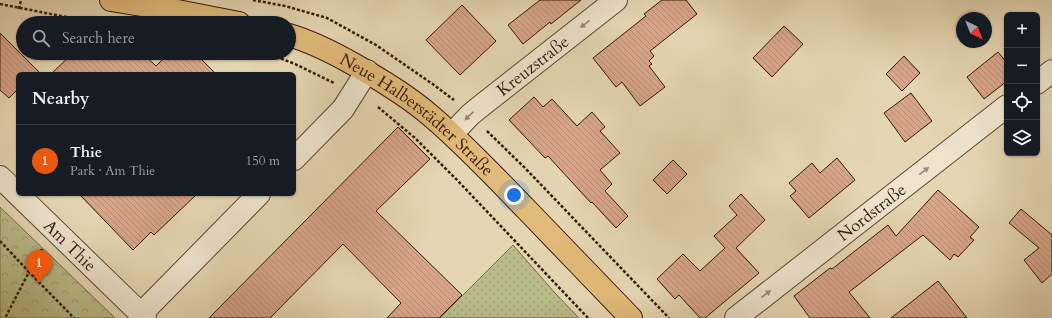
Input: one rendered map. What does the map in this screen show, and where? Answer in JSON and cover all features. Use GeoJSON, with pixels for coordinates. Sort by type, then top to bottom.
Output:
{"type":"FeatureCollection","features":[{"type":"Feature","properties":{"kind":"main road"},"geometry":{"type":"LineString","coordinates":[[111,0],[173,5],[213,16]]}},
{"type":"Feature","properties":{"kind":"main road","name":"Neue Halberstädter Straße"},"geometry":{"type":"LineString","coordinates":[[296,37],[306,40],[338,55],[367,71],[430,115],[452,134],[631,318]]}},
{"type":"Feature","properties":{"kind":"street","name":"Kreuzstraße"},"geometry":{"type":"LineString","coordinates":[[452,134],[481,106],[616,0]]}},
{"type":"Feature","properties":{"kind":"street"},"geometry":{"type":"LineString","coordinates":[[296,157],[343,109],[367,71]]}},
{"type":"Feature","properties":{"kind":"street"},"geometry":{"type":"LineString","coordinates":[[1040,81],[1052,71]]}},
{"type":"Feature","properties":{"kind":"street","name":"Nordstraße"},"geometry":{"type":"LineString","coordinates":[[736,318],[1004,108]]}},
{"type":"Feature","properties":{"kind":"street","name":"Am Thie"},"geometry":{"type":"LineString","coordinates":[[0,178],[16,193]]}},
{"type":"Feature","properties":{"kind":"street","name":"Am Thie"},"geometry":{"type":"LineString","coordinates":[[19,196],[143,316],[257,196]]}},
{"type":"Feature","properties":{"kind":"path"},"geometry":{"type":"LineString","coordinates":[[20,9],[21,0]]}},
{"type":"Feature","properties":{"kind":"path"},"geometry":{"type":"LineString","coordinates":[[0,4],[58,16]]}},
{"type":"Feature","properties":{"kind":"path"},"geometry":{"type":"LineString","coordinates":[[285,60],[371,101],[415,138],[516,240],[560,290],[588,318]]}},
{"type":"Feature","properties":{"kind":"path"},"geometry":{"type":"LineString","coordinates":[[5,318],[29,272],[54,230]]}},
{"type":"Feature","properties":{"kind":"path"},"geometry":{"type":"LineString","coordinates":[[0,241],[74,318]]}},
{"type":"Feature","properties":{"kind":"green space"},"geometry":{"type":"Polygon","coordinates":[[[0,207],[115,318],[0,318],[0,207]]]}},
{"type":"Feature","properties":{"kind":"green space"},"geometry":{"type":"Polygon","coordinates":[[[513,245],[579,318],[440,318],[513,245]]]}},
{"type":"Feature","properties":{"kind":"building"},"geometry":{"type":"Polygon","coordinates":[[[540,0],[581,0],[551,24],[550,22],[523,44],[508,25],[540,0]]]}},
{"type":"Feature","properties":{"kind":"building"},"geometry":{"type":"Polygon","coordinates":[[[662,0],[686,0],[697,14],[650,51],[654,56],[649,61],[652,64],[649,66],[665,87],[640,106],[622,82],[616,87],[593,58],[646,16],[644,14],[662,0]]]}},
{"type":"Feature","properties":{"kind":"building"},"geometry":{"type":"Polygon","coordinates":[[[462,5],[496,41],[460,75],[426,40],[462,5]]]}},
{"type":"Feature","properties":{"kind":"building"},"geometry":{"type":"Polygon","coordinates":[[[784,26],[803,44],[772,77],[753,58],[784,26]]]}},
{"type":"Feature","properties":{"kind":"building"},"geometry":{"type":"Polygon","coordinates":[[[0,33],[16,49],[16,60],[27,60],[39,72],[16,72],[16,91],[9,98],[0,90],[0,33]]]}},
{"type":"Feature","properties":{"kind":"building"},"geometry":{"type":"Polygon","coordinates":[[[998,52],[1004,59],[1004,83],[984,99],[967,77],[998,52]]]}},
{"type":"Feature","properties":{"kind":"building"},"geometry":{"type":"Polygon","coordinates":[[[904,56],[920,73],[902,91],[886,74],[904,56]]]}},
{"type":"Feature","properties":{"kind":"building"},"geometry":{"type":"Polygon","coordinates":[[[66,60],[150,60],[156,66],[162,60],[202,60],[214,72],[53,72],[66,60]]]}},
{"type":"Feature","properties":{"kind":"building"},"geometry":{"type":"Polygon","coordinates":[[[911,93],[932,121],[905,142],[884,113],[911,93]]]}},
{"type":"Feature","properties":{"kind":"building"},"geometry":{"type":"Polygon","coordinates":[[[534,97],[543,107],[552,99],[577,126],[592,112],[605,127],[600,131],[620,153],[600,170],[612,184],[605,191],[628,216],[616,228],[548,156],[545,158],[509,120],[534,97]]]}},
{"type":"Feature","properties":{"kind":"building"},"geometry":{"type":"Polygon","coordinates":[[[398,127],[430,159],[376,211],[462,295],[439,318],[387,318],[401,303],[343,244],[270,318],[209,318],[398,127]]]}},
{"type":"Feature","properties":{"kind":"building"},"geometry":{"type":"Polygon","coordinates":[[[837,158],[855,180],[809,218],[790,196],[796,191],[789,183],[812,163],[820,173],[837,158]]]}},
{"type":"Feature","properties":{"kind":"building"},"geometry":{"type":"Polygon","coordinates":[[[673,160],[687,174],[667,194],[653,180],[673,160]]]}},
{"type":"Feature","properties":{"kind":"building"},"geometry":{"type":"Polygon","coordinates":[[[938,190],[979,227],[970,237],[974,240],[958,257],[954,254],[950,260],[923,235],[849,292],[870,318],[810,318],[794,296],[830,268],[832,269],[888,225],[896,236],[938,190]]]}},
{"type":"Feature","properties":{"kind":"building"},"geometry":{"type":"Polygon","coordinates":[[[741,194],[765,220],[736,248],[759,273],[705,318],[700,318],[679,295],[675,299],[657,279],[683,254],[700,271],[725,248],[714,236],[737,215],[729,206],[741,194]]]}},
{"type":"Feature","properties":{"kind":"building"},"geometry":{"type":"Polygon","coordinates":[[[81,196],[195,196],[154,235],[151,232],[133,250],[81,196]]]}},
{"type":"Feature","properties":{"kind":"building"},"geometry":{"type":"Polygon","coordinates":[[[1021,209],[1052,235],[1052,274],[1042,283],[1024,260],[1039,248],[1009,223],[1021,209]]]}},
{"type":"Feature","properties":{"kind":"building"},"geometry":{"type":"Polygon","coordinates":[[[938,281],[967,318],[891,318],[938,281]]]}},
{"type":"Feature","properties":{"kind":"place","name":"Thie"},"geometry":{"type":"Point","coordinates":[39,283]}}]}
